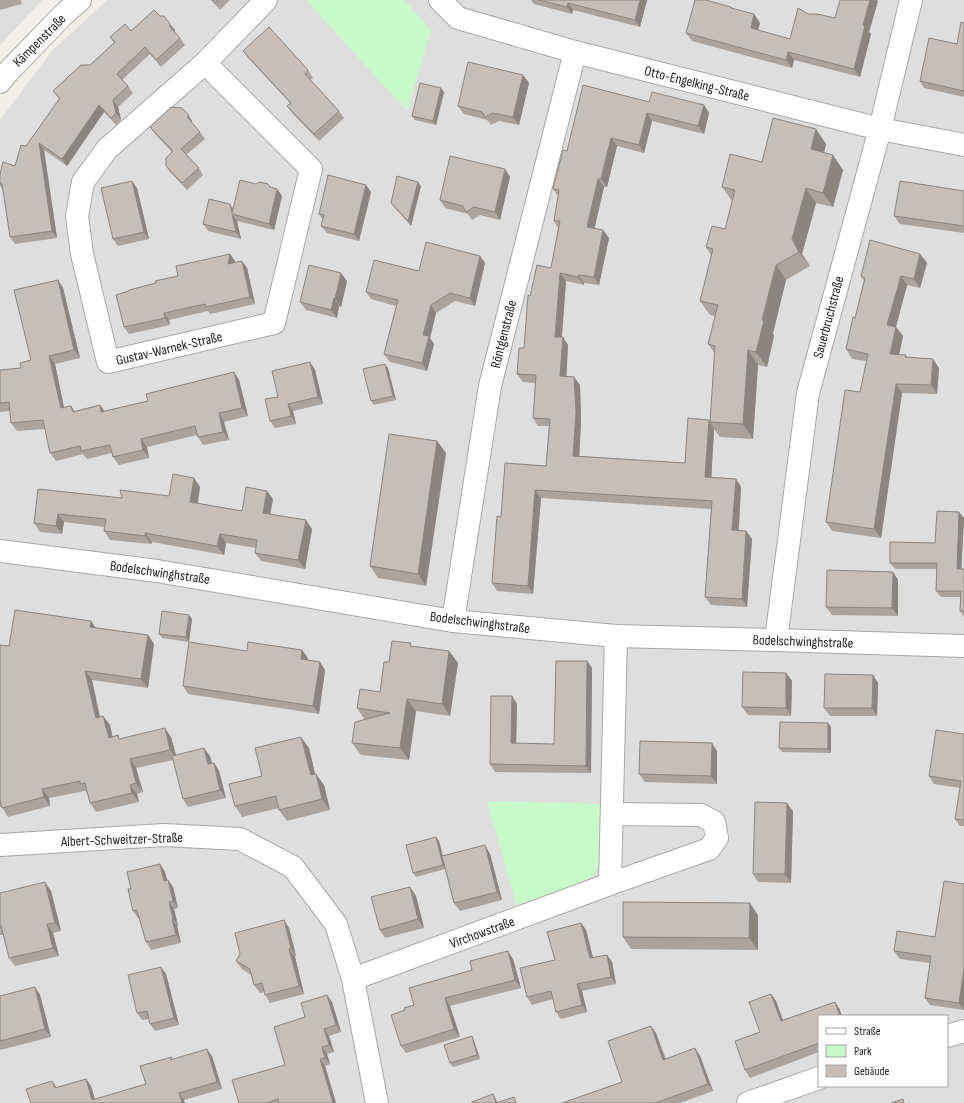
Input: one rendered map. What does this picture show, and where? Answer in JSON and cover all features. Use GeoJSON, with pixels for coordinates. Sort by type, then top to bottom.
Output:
{"type":"FeatureCollection","features":[{"type":"Feature","properties":{"kind":"street","name":"Kämpenstraße"},"geometry":{"type":"LineString","coordinates":[[3,73],[80,0]]}},
{"type":"Feature","properties":{"kind":"street","name":"Gustav-Warnek-Straße"},"geometry":{"type":"LineString","coordinates":[[205,63],[311,169],[274,324],[108,362],[81,247],[77,216],[83,182],[107,149],[205,63],[266,0]]}},
{"type":"Feature","properties":{"kind":"street","name":"Otto-Engelking-Straße"},"geometry":{"type":"LineString","coordinates":[[440,0],[458,18],[575,52],[880,129],[964,145]]}},
{"type":"Feature","properties":{"kind":"street","name":"Sauerbruchstraße"},"geometry":{"type":"LineString","coordinates":[[776,640],[808,393],[880,129],[911,0]]}},
{"type":"Feature","properties":{"kind":"street","name":"Röntgenstraße"},"geometry":{"type":"LineString","coordinates":[[453,621],[490,386],[575,52]]}},
{"type":"Feature","properties":{"kind":"street","name":"Bodelschwinghstraße"},"geometry":{"type":"LineString","coordinates":[[0,551],[157,571],[453,621],[616,636],[964,646]]}},
{"type":"Feature","properties":{"kind":"street"},"geometry":{"type":"LineString","coordinates":[[610,884],[616,636]]}},
{"type":"Feature","properties":{"kind":"street","name":"Virchowstraße"},"geometry":{"type":"LineString","coordinates":[[353,980],[610,884],[709,849],[717,838],[714,822],[701,815],[612,814]]}},
{"type":"Feature","properties":{"kind":"street","name":"Albert-Schweitzer-Straße"},"geometry":{"type":"LineString","coordinates":[[0,845],[164,835],[240,839],[293,867],[336,924],[353,980],[377,1103]]}},
{"type":"Feature","properties":{"kind":"street"},"geometry":{"type":"LineString","coordinates":[[948,1036],[964,1032]]}},
{"type":"Feature","properties":{"kind":"street"},"geometry":{"type":"LineString","coordinates":[[748,1103],[818,1078]]}},
{"type":"Feature","properties":{"kind":"shaded area"},"geometry":{"type":"Polygon","coordinates":[[[0,0],[42,0],[0,45],[0,0]]]}},
{"type":"Feature","properties":{"kind":"shaded area"},"geometry":{"type":"Polygon","coordinates":[[[107,0],[964,0],[964,1103],[0,1103],[0,120],[52,51],[107,0]]]}},
{"type":"Feature","properties":{"kind":"green space"},"geometry":{"type":"Polygon","coordinates":[[[306,0],[404,0],[431,30],[407,111],[306,0]]]}},
{"type":"Feature","properties":{"kind":"green space"},"geometry":{"type":"Polygon","coordinates":[[[487,801],[601,804],[600,865],[588,881],[517,907],[487,801]]]}},
{"type":"Feature","properties":{"kind":"building"},"geometry":{"type":"Polygon","coordinates":[[[539,0],[640,0],[635,20],[568,3],[567,7],[539,0]]]}},
{"type":"Feature","properties":{"kind":"building"},"geometry":{"type":"Polygon","coordinates":[[[695,0],[706,0],[754,14],[751,28],[790,39],[798,8],[808,14],[817,14],[835,18],[840,0],[870,0],[854,69],[788,52],[786,60],[686,33],[695,0]]]}},
{"type":"Feature","properties":{"kind":"building"},"geometry":{"type":"Polygon","coordinates":[[[154,10],[160,16],[164,16],[170,24],[170,27],[180,38],[156,60],[145,47],[117,74],[128,86],[113,100],[116,113],[111,118],[99,105],[62,159],[39,143],[52,231],[10,237],[2,184],[0,183],[0,174],[3,162],[15,166],[21,145],[26,146],[60,98],[53,91],[81,65],[90,65],[115,42],[110,37],[125,24],[131,31],[154,10]]]}},
{"type":"Feature","properties":{"kind":"building"},"geometry":{"type":"Polygon","coordinates":[[[961,22],[964,23],[964,91],[920,81],[929,38],[957,44],[961,22]]]}},
{"type":"Feature","properties":{"kind":"building"},"geometry":{"type":"Polygon","coordinates":[[[269,27],[308,70],[305,74],[339,111],[314,134],[287,106],[291,103],[243,51],[269,27]]]}},
{"type":"Feature","properties":{"kind":"building"},"geometry":{"type":"Polygon","coordinates":[[[468,62],[523,75],[513,117],[493,113],[485,117],[482,112],[458,106],[468,62]]]}},
{"type":"Feature","properties":{"kind":"building"},"geometry":{"type":"Polygon","coordinates":[[[420,83],[441,88],[433,121],[412,116],[420,83]]]}},
{"type":"Feature","properties":{"kind":"building"},"geometry":{"type":"Polygon","coordinates":[[[583,85],[649,102],[652,92],[704,105],[698,126],[647,113],[639,145],[611,138],[601,179],[598,179],[587,227],[603,230],[594,277],[578,275],[578,277],[560,273],[555,337],[563,337],[560,376],[574,377],[576,412],[573,456],[685,463],[688,418],[709,420],[705,477],[736,479],[732,530],[746,531],[742,599],[705,597],[712,501],[535,490],[528,586],[492,583],[497,516],[501,517],[505,463],[546,466],[550,419],[533,418],[536,375],[517,374],[519,348],[524,348],[528,295],[530,296],[537,265],[551,268],[560,221],[554,221],[559,190],[553,189],[563,150],[567,151],[583,85]]]}},
{"type":"Feature","properties":{"kind":"building"},"geometry":{"type":"Polygon","coordinates":[[[171,107],[182,108],[200,132],[181,149],[199,168],[182,183],[166,166],[166,158],[173,151],[150,127],[171,107]]]}},
{"type":"Feature","properties":{"kind":"building"},"geometry":{"type":"Polygon","coordinates":[[[773,118],[816,129],[811,149],[833,155],[823,193],[806,188],[792,239],[799,252],[776,265],[762,320],[764,321],[756,352],[748,350],[743,424],[710,422],[715,346],[708,344],[718,305],[700,301],[713,249],[706,247],[712,226],[725,229],[735,190],[722,187],[730,154],[762,162],[773,118]]]}},
{"type":"Feature","properties":{"kind":"building"},"geometry":{"type":"Polygon","coordinates":[[[450,156],[505,169],[495,212],[474,207],[466,212],[463,206],[440,200],[450,156]]]}},
{"type":"Feature","properties":{"kind":"building"},"geometry":{"type":"Polygon","coordinates":[[[328,175],[366,185],[354,234],[321,226],[324,215],[319,214],[328,175]]]}},
{"type":"Feature","properties":{"kind":"building"},"geometry":{"type":"Polygon","coordinates":[[[397,176],[418,182],[408,221],[391,203],[397,176]]]}},
{"type":"Feature","properties":{"kind":"building"},"geometry":{"type":"Polygon","coordinates":[[[240,180],[256,184],[259,182],[268,184],[270,187],[277,189],[269,224],[232,214],[236,232],[203,224],[209,199],[230,204],[232,213],[240,180]]]}},
{"type":"Feature","properties":{"kind":"building"},"geometry":{"type":"Polygon","coordinates":[[[132,181],[144,232],[113,239],[101,188],[132,181]]]}},
{"type":"Feature","properties":{"kind":"building"},"geometry":{"type":"Polygon","coordinates":[[[900,181],[964,191],[964,226],[894,216],[900,181]]]}},
{"type":"Feature","properties":{"kind":"building"},"geometry":{"type":"Polygon","coordinates":[[[870,240],[920,254],[914,279],[901,276],[887,325],[896,327],[890,354],[906,355],[905,357],[933,359],[931,385],[896,384],[874,529],[826,522],[845,390],[860,392],[868,354],[846,349],[853,317],[855,318],[865,278],[861,276],[870,240]]]}},
{"type":"Feature","properties":{"kind":"building"},"geometry":{"type":"Polygon","coordinates":[[[426,242],[480,256],[470,298],[450,293],[431,305],[423,335],[429,336],[422,363],[384,354],[398,300],[366,292],[374,260],[419,271],[426,242]]]}},
{"type":"Feature","properties":{"kind":"building"},"geometry":{"type":"Polygon","coordinates":[[[230,254],[228,264],[242,261],[250,297],[206,307],[205,304],[164,313],[165,318],[124,327],[116,295],[156,283],[155,281],[178,276],[176,266],[230,254]]]}},
{"type":"Feature","properties":{"kind":"building"},"geometry":{"type":"Polygon","coordinates":[[[309,265],[341,273],[331,310],[300,302],[309,265]]]}},
{"type":"Feature","properties":{"kind":"building"},"geometry":{"type":"Polygon","coordinates":[[[58,280],[74,350],[49,356],[61,408],[71,406],[73,412],[100,405],[101,412],[148,401],[146,394],[234,372],[242,408],[219,413],[223,432],[198,437],[195,426],[141,439],[143,450],[113,457],[110,445],[81,451],[80,446],[50,453],[43,420],[11,423],[9,402],[0,403],[0,370],[21,368],[20,363],[31,360],[14,290],[58,280]]]}},
{"type":"Feature","properties":{"kind":"building"},"geometry":{"type":"Polygon","coordinates":[[[310,362],[318,397],[288,404],[291,416],[270,421],[265,399],[278,397],[272,371],[310,362]]]}},
{"type":"Feature","properties":{"kind":"building"},"geometry":{"type":"Polygon","coordinates":[[[385,364],[393,396],[371,401],[363,369],[385,364]]]}},
{"type":"Feature","properties":{"kind":"building"},"geometry":{"type":"Polygon","coordinates":[[[389,434],[437,441],[418,574],[370,566],[389,434]]]}},
{"type":"Feature","properties":{"kind":"building"},"geometry":{"type":"Polygon","coordinates":[[[173,474],[194,478],[190,502],[242,511],[246,487],[267,491],[263,513],[306,520],[298,560],[255,553],[257,540],[220,534],[217,546],[145,533],[145,536],[104,531],[106,519],[58,514],[56,526],[34,523],[38,489],[122,498],[120,490],[169,496],[173,474]]]}},
{"type":"Feature","properties":{"kind":"building"},"geometry":{"type":"Polygon","coordinates":[[[937,511],[959,512],[957,569],[964,569],[964,611],[960,611],[961,591],[936,591],[937,563],[890,563],[890,542],[935,543],[937,511]]]}},
{"type":"Feature","properties":{"kind":"building"},"geometry":{"type":"Polygon","coordinates":[[[827,570],[893,572],[892,608],[826,607],[827,570]]]}},
{"type":"Feature","properties":{"kind":"building"},"geometry":{"type":"Polygon","coordinates":[[[15,610],[91,621],[90,627],[148,635],[141,679],[85,671],[96,718],[103,716],[109,738],[118,735],[119,739],[165,728],[170,750],[130,759],[136,783],[130,785],[132,793],[90,803],[85,783],[80,784],[80,781],[42,789],[44,797],[2,808],[0,800],[0,645],[9,646],[15,610]]]}},
{"type":"Feature","properties":{"kind":"building"},"geometry":{"type":"Polygon","coordinates":[[[162,611],[189,615],[186,637],[159,634],[162,611]]]}},
{"type":"Feature","properties":{"kind":"building"},"geometry":{"type":"Polygon","coordinates":[[[392,641],[411,643],[410,646],[449,651],[442,704],[407,699],[400,748],[352,743],[355,722],[390,713],[357,708],[360,689],[380,692],[384,662],[389,662],[392,641]]]}},
{"type":"Feature","properties":{"kind":"building"},"geometry":{"type":"Polygon","coordinates":[[[189,642],[247,651],[248,642],[302,650],[301,659],[320,662],[313,706],[183,686],[189,642]]]}},
{"type":"Feature","properties":{"kind":"building"},"geometry":{"type":"Polygon","coordinates":[[[556,661],[587,661],[586,766],[490,764],[491,696],[512,696],[511,743],[554,744],[556,661]]]}},
{"type":"Feature","properties":{"kind":"building"},"geometry":{"type":"Polygon","coordinates":[[[743,672],[786,673],[786,708],[742,707],[743,672]]]}},
{"type":"Feature","properties":{"kind":"building"},"geometry":{"type":"Polygon","coordinates":[[[825,674],[873,675],[872,708],[824,708],[825,674]]]}},
{"type":"Feature","properties":{"kind":"building"},"geometry":{"type":"Polygon","coordinates":[[[780,722],[828,723],[828,749],[779,748],[780,722]]]}},
{"type":"Feature","properties":{"kind":"building"},"geometry":{"type":"Polygon","coordinates":[[[936,730],[964,734],[964,820],[955,819],[961,781],[929,776],[936,730]]]}},
{"type":"Feature","properties":{"kind":"building"},"geometry":{"type":"Polygon","coordinates":[[[301,737],[311,775],[316,774],[322,799],[279,810],[276,796],[235,806],[229,784],[262,776],[255,748],[301,737]]]}},
{"type":"Feature","properties":{"kind":"building"},"geometry":{"type":"Polygon","coordinates":[[[640,741],[712,743],[711,776],[639,774],[640,741]]]}},
{"type":"Feature","properties":{"kind":"building"},"geometry":{"type":"Polygon","coordinates":[[[204,748],[208,764],[214,763],[220,790],[183,799],[172,756],[204,748]]]}},
{"type":"Feature","properties":{"kind":"building"},"geometry":{"type":"Polygon","coordinates":[[[755,802],[787,803],[785,874],[753,874],[755,802]]]}},
{"type":"Feature","properties":{"kind":"building"},"geometry":{"type":"Polygon","coordinates":[[[436,837],[443,865],[413,873],[406,845],[436,837]]]}},
{"type":"Feature","properties":{"kind":"building"},"geometry":{"type":"Polygon","coordinates":[[[485,845],[497,892],[454,903],[442,856],[485,845]]]}},
{"type":"Feature","properties":{"kind":"building"},"geometry":{"type":"Polygon","coordinates":[[[160,864],[164,881],[168,880],[173,901],[169,902],[176,935],[146,942],[137,910],[133,911],[128,889],[131,889],[127,872],[160,864]]]}},
{"type":"Feature","properties":{"kind":"building"},"geometry":{"type":"Polygon","coordinates":[[[944,881],[964,884],[964,968],[959,1003],[925,998],[931,956],[894,951],[897,931],[935,937],[944,881]]]}},
{"type":"Feature","properties":{"kind":"building"},"geometry":{"type":"Polygon","coordinates":[[[45,882],[55,923],[47,924],[53,948],[9,958],[0,925],[0,893],[45,882]]]}},
{"type":"Feature","properties":{"kind":"building"},"geometry":{"type":"Polygon","coordinates":[[[410,887],[418,919],[380,930],[371,897],[410,887]]]}},
{"type":"Feature","properties":{"kind":"building"},"geometry":{"type":"Polygon","coordinates":[[[623,902],[750,903],[749,938],[623,937],[623,902]]]}},
{"type":"Feature","properties":{"kind":"building"},"geometry":{"type":"Polygon","coordinates":[[[284,920],[291,948],[289,949],[299,986],[265,995],[262,983],[254,985],[250,969],[236,961],[240,954],[235,933],[284,920]]]}},
{"type":"Feature","properties":{"kind":"building"},"geometry":{"type":"Polygon","coordinates":[[[581,923],[590,958],[607,955],[611,977],[577,984],[582,1005],[556,1012],[551,991],[527,997],[520,968],[555,960],[547,932],[581,923]]]}},
{"type":"Feature","properties":{"kind":"building"},"geometry":{"type":"Polygon","coordinates":[[[508,951],[515,980],[445,998],[454,1029],[401,1046],[391,1015],[405,1010],[404,1008],[414,1005],[409,988],[472,970],[470,961],[508,951]]]}},
{"type":"Feature","properties":{"kind":"building"},"geometry":{"type":"Polygon","coordinates":[[[161,967],[174,1018],[150,1024],[147,1011],[137,1013],[128,975],[161,967]]]}},
{"type":"Feature","properties":{"kind":"building"},"geometry":{"type":"Polygon","coordinates":[[[35,987],[45,1029],[0,1041],[0,996],[35,987]]]}},
{"type":"Feature","properties":{"kind":"building"},"geometry":{"type":"Polygon","coordinates":[[[771,994],[781,1021],[835,1002],[840,1015],[818,1015],[818,1043],[745,1070],[735,1041],[760,1032],[749,1002],[771,994]]]}},
{"type":"Feature","properties":{"kind":"building"},"geometry":{"type":"Polygon","coordinates":[[[327,995],[336,1025],[324,1029],[329,1045],[322,1047],[325,1058],[320,1059],[333,1103],[279,1103],[278,1099],[266,1103],[239,1103],[232,1080],[285,1065],[274,1027],[305,1017],[301,1003],[327,995]]]}},
{"type":"Feature","properties":{"kind":"building"},"geometry":{"type":"Polygon","coordinates":[[[651,1026],[663,1060],[695,1048],[708,1084],[655,1103],[562,1103],[622,1082],[608,1041],[651,1026]]]}},
{"type":"Feature","properties":{"kind":"building"},"geometry":{"type":"Polygon","coordinates":[[[472,1036],[477,1055],[450,1063],[444,1045],[472,1036]]]}},
{"type":"Feature","properties":{"kind":"building"},"geometry":{"type":"Polygon","coordinates":[[[207,1049],[217,1082],[179,1093],[182,1103],[31,1103],[26,1089],[52,1081],[55,1088],[86,1079],[92,1100],[146,1084],[140,1066],[172,1057],[170,1060],[207,1049]]]}},
{"type":"Feature","properties":{"kind":"building"},"geometry":{"type":"Polygon","coordinates":[[[493,1094],[496,1103],[472,1103],[472,1102],[493,1094]]]}},
{"type":"Feature","properties":{"kind":"building"},"geometry":{"type":"Polygon","coordinates":[[[514,1097],[516,1103],[496,1103],[514,1097]]]}},
{"type":"Feature","properties":{"kind":"building"},"geometry":{"type":"Polygon","coordinates":[[[903,1099],[904,1103],[891,1103],[903,1099]]]}}]}
